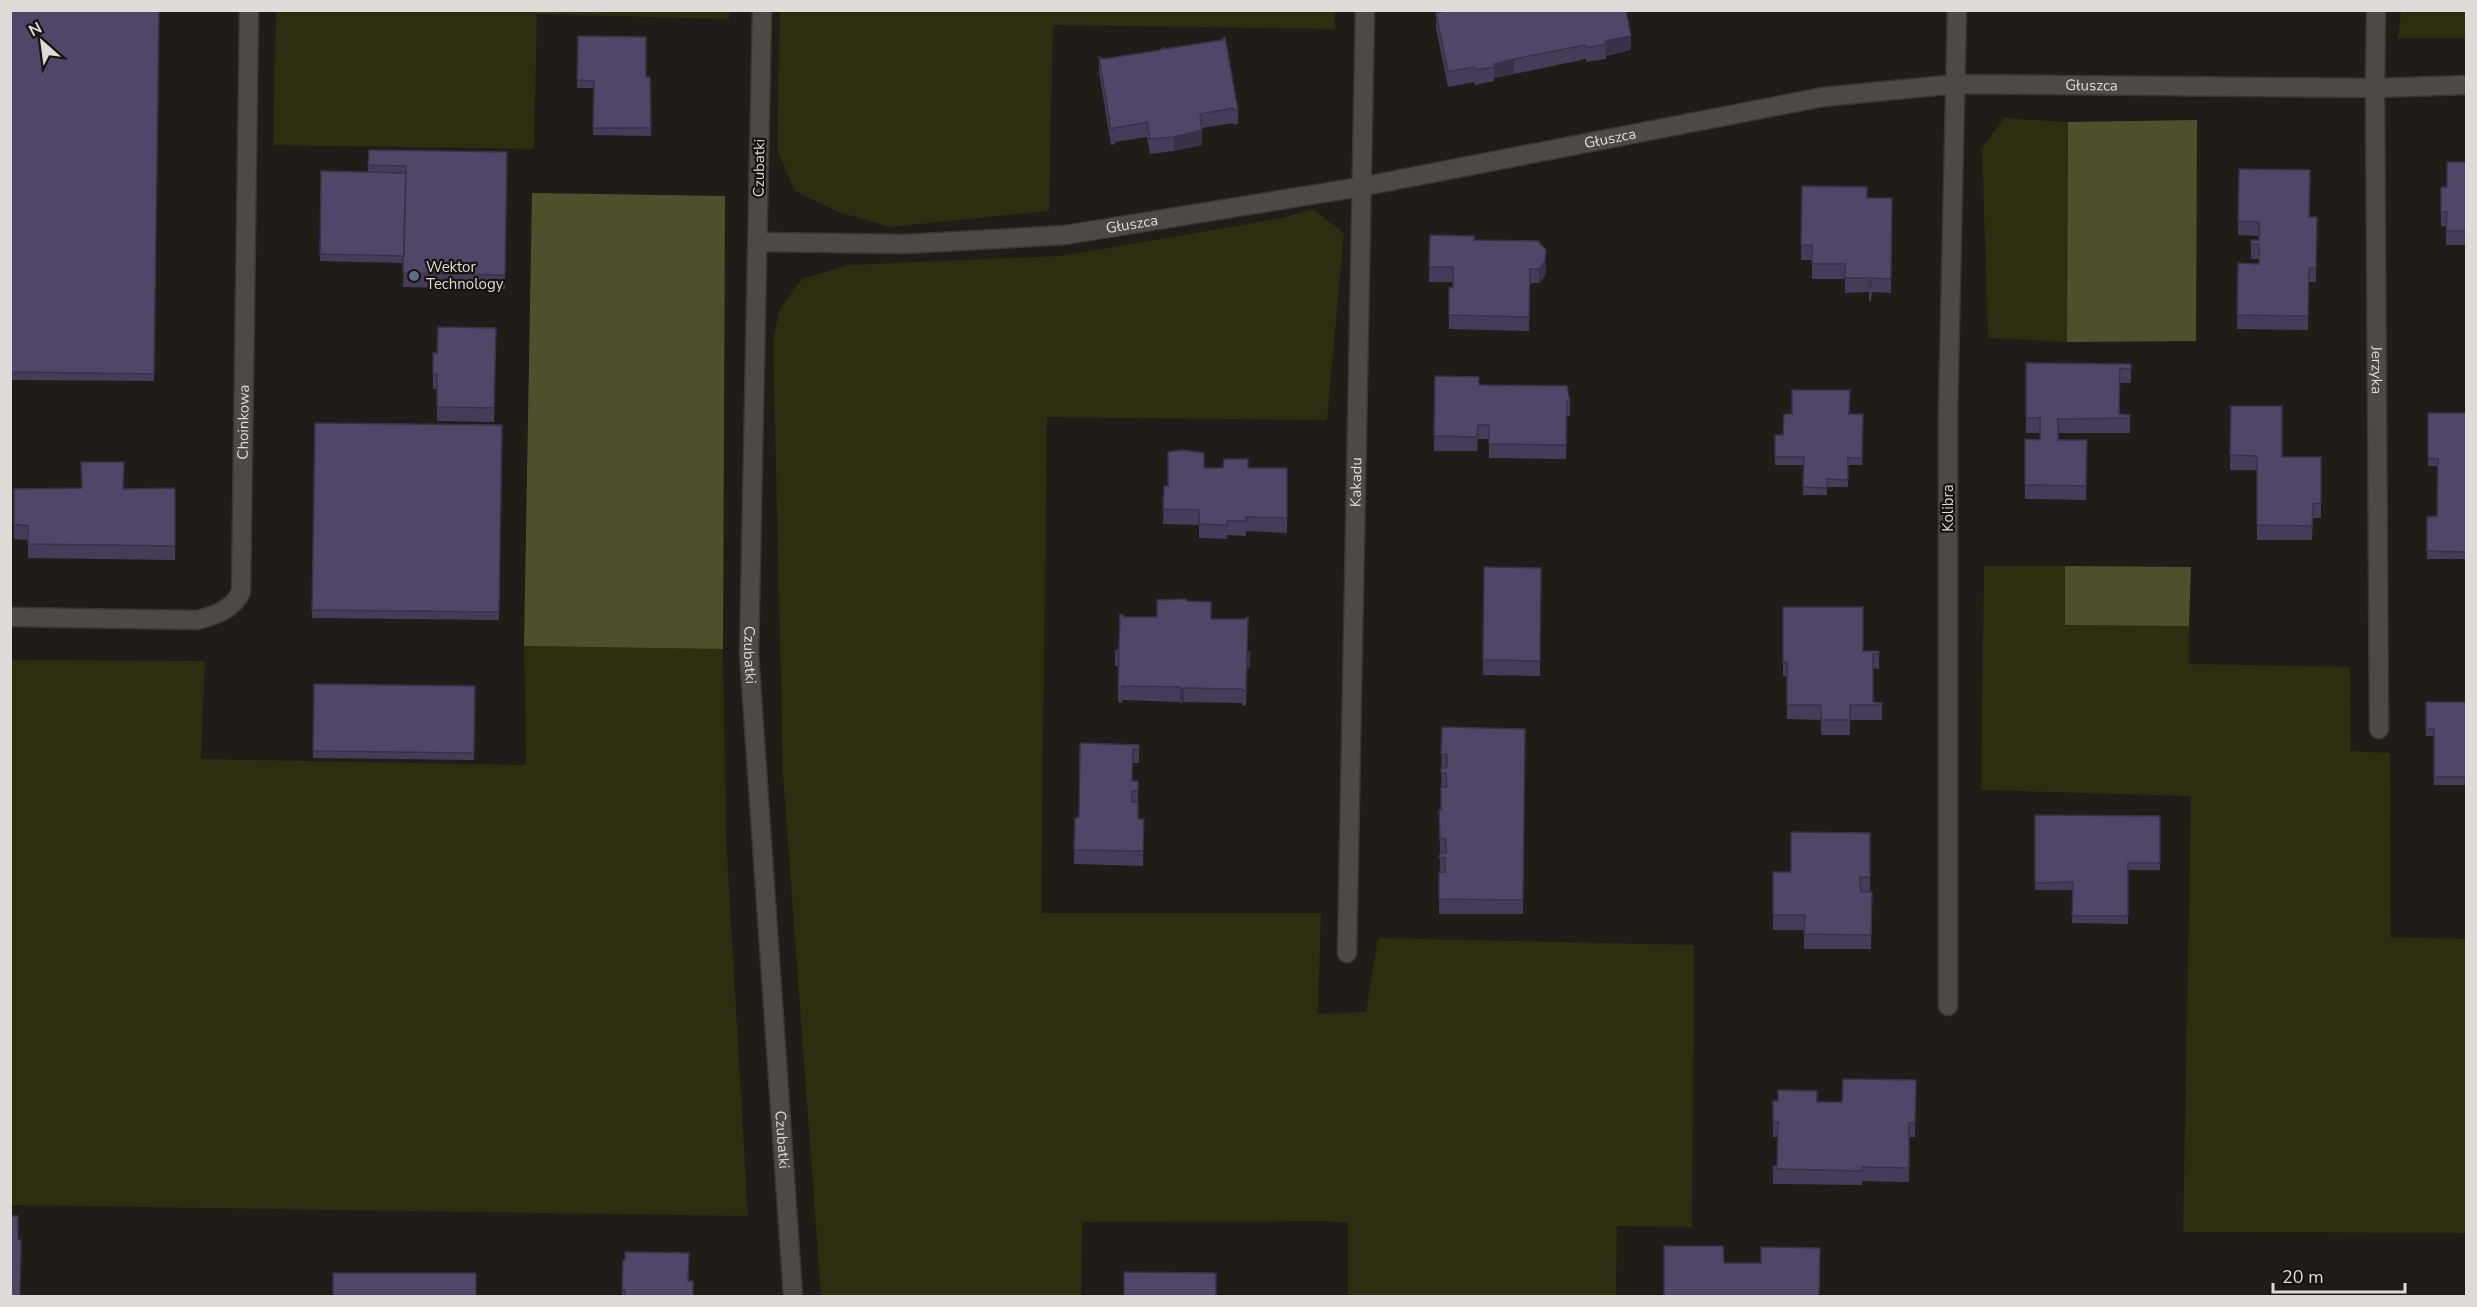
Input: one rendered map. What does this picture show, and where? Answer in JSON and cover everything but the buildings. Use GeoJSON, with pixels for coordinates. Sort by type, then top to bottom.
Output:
{"type":"FeatureCollection","features":[{"type":"Feature","properties":{"kind":"street","name":"Choinkowa"},"geometry":{"type":"LineString","coordinates":[[10,617],[197,620],[214,616],[229,608],[236,602],[241,592],[249,10]]}},
{"type":"Feature","properties":{"kind":"street","name":"Czubatki"},"geometry":{"type":"LineString","coordinates":[[762,10],[749,654],[793,1296]]}},
{"type":"Feature","properties":{"kind":"street","name":"Kakadu"},"geometry":{"type":"LineString","coordinates":[[1347,953],[1365,10]]}},
{"type":"Feature","properties":{"kind":"street","name":"Kolibra"},"geometry":{"type":"LineString","coordinates":[[1948,1006],[1948,411],[1957,10]]}},
{"type":"Feature","properties":{"kind":"street","name":"Jerzyka"},"geometry":{"type":"LineString","coordinates":[[2376,10],[2379,729]]}},
{"type":"Feature","properties":{"kind":"street","name":"Głuszca"},"geometry":{"type":"LineString","coordinates":[[758,242],[905,244],[1065,235],[1360,187],[1823,97],[1956,84],[2375,88],[2466,85]]}},
{"type":"Feature","properties":{"kind":"green space"},"geometry":{"type":"Polygon","coordinates":[[[729,10],[729,19],[537,14],[534,149],[273,145],[276,11],[729,10]]]}},
{"type":"Feature","properties":{"kind":"green space"},"geometry":{"type":"Polygon","coordinates":[[[1335,10],[1335,29],[1053,25],[1049,211],[890,227],[838,212],[795,191],[777,150],[780,11],[1335,10]]]}},
{"type":"Feature","properties":{"kind":"green space"},"geometry":{"type":"Polygon","coordinates":[[[2401,11],[2466,11],[2466,38],[2398,38],[2401,11]]]}},
{"type":"Feature","properties":{"kind":"green space"},"geometry":{"type":"Polygon","coordinates":[[[2004,118],[2068,122],[2067,342],[1988,338],[1982,148],[2004,118]]]}},
{"type":"Feature","properties":{"kind":"green space"},"geometry":{"type":"Polygon","coordinates":[[[2197,120],[2196,341],[2067,342],[2068,122],[2197,120]]]}},
{"type":"Feature","properties":{"kind":"green space"},"geometry":{"type":"Polygon","coordinates":[[[532,193],[725,196],[723,649],[524,646],[532,193]]]}},
{"type":"Feature","properties":{"kind":"green space"},"geometry":{"type":"Polygon","coordinates":[[[1313,209],[1344,233],[1327,420],[1047,417],[1041,913],[1321,913],[1318,1014],[1366,1012],[1378,938],[1694,945],[1692,1227],[1617,1226],[1616,1296],[1348,1296],[1348,1223],[1324,1221],[1082,1222],[1081,1296],[821,1296],[783,775],[773,339],[780,309],[802,279],[848,265],[1061,256],[1282,218],[1313,209]]]}},
{"type":"Feature","properties":{"kind":"green space"},"geometry":{"type":"Polygon","coordinates":[[[1984,566],[2065,566],[2065,625],[2189,626],[2189,664],[2350,667],[2351,751],[2390,753],[2391,937],[2466,939],[2466,1233],[2183,1232],[2191,796],[1981,790],[1984,566]]]}},
{"type":"Feature","properties":{"kind":"green space"},"geometry":{"type":"Polygon","coordinates":[[[2065,566],[2191,567],[2189,626],[2065,625],[2065,566]]]}},
{"type":"Feature","properties":{"kind":"green space"},"geometry":{"type":"Polygon","coordinates":[[[524,646],[723,649],[726,835],[748,1216],[11,1205],[11,660],[205,661],[201,759],[526,765],[524,646]]]}},
{"type":"Feature","properties":{"kind":"place","name":"Wektor Technology"},"geometry":{"type":"Point","coordinates":[414,276]}}]}
